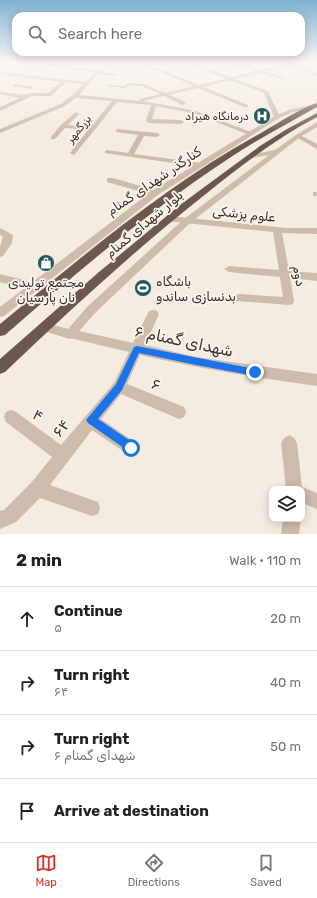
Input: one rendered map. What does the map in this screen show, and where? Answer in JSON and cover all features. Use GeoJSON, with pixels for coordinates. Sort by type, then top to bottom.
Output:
{"type":"FeatureCollection","features":[{"type":"Feature","properties":{"kind":"highway","name":"بلوار شهدای گمنام"},"geometry":{"type":"LineString","coordinates":[[0,331],[121,231],[241,143],[316,109]]}},
{"type":"Feature","properties":{"kind":"highway","name":"بلوار شهدای گمنام"},"geometry":{"type":"LineString","coordinates":[[0,368],[44,327],[168,219],[316,109]]}},
{"type":"Feature","properties":{"kind":"street"},"geometry":{"type":"LineString","coordinates":[[9,94],[24,87],[32,88]]}},
{"type":"Feature","properties":{"kind":"street"},"geometry":{"type":"LineString","coordinates":[[0,108],[31,94],[49,95],[58,87]]}},
{"type":"Feature","properties":{"kind":"street"},"geometry":{"type":"LineString","coordinates":[[0,131],[63,105],[75,96],[83,87]]}},
{"type":"Feature","properties":{"kind":"street"},"geometry":{"type":"LineString","coordinates":[[147,87],[183,103]]}},
{"type":"Feature","properties":{"kind":"street"},"geometry":{"type":"LineString","coordinates":[[133,102],[193,87]]}},
{"type":"Feature","properties":{"kind":"street"},"geometry":{"type":"LineString","coordinates":[[199,87],[246,106]]}},
{"type":"Feature","properties":{"kind":"street"},"geometry":{"type":"LineString","coordinates":[[252,87],[266,92],[277,117]]}},
{"type":"Feature","properties":{"kind":"street"},"geometry":{"type":"LineString","coordinates":[[0,93],[48,102]]}},
{"type":"Feature","properties":{"kind":"street"},"geometry":{"type":"LineString","coordinates":[[75,96],[154,104],[194,112],[249,133]]}},
{"type":"Feature","properties":{"kind":"street","name":"بزرگمهر"},"geometry":{"type":"LineString","coordinates":[[73,153],[116,100]]}},
{"type":"Feature","properties":{"kind":"street"},"geometry":{"type":"LineString","coordinates":[[55,103],[63,105]]}},
{"type":"Feature","properties":{"kind":"street"},"geometry":{"type":"LineString","coordinates":[[154,104],[149,120],[181,122]]}},
{"type":"Feature","properties":{"kind":"street","name":"کنارگذر شهدای گمنام"},"geometry":{"type":"LineString","coordinates":[[0,313],[155,193],[223,150],[241,143],[249,133],[277,117],[290,111],[316,109]]}},
{"type":"Feature","properties":{"kind":"street"},"geometry":{"type":"LineString","coordinates":[[53,138],[76,114]]}},
{"type":"Feature","properties":{"kind":"street"},"geometry":{"type":"LineString","coordinates":[[70,334],[92,309],[188,221],[298,136],[317,124]]}},
{"type":"Feature","properties":{"kind":"street"},"geometry":{"type":"LineString","coordinates":[[63,126],[92,129]]}},
{"type":"Feature","properties":{"kind":"street"},"geometry":{"type":"LineString","coordinates":[[118,132],[157,135]]}},
{"type":"Feature","properties":{"kind":"street"},"geometry":{"type":"LineString","coordinates":[[130,155],[142,134]]}},
{"type":"Feature","properties":{"kind":"street"},"geometry":{"type":"LineString","coordinates":[[298,136],[317,147]]}},
{"type":"Feature","properties":{"kind":"street"},"geometry":{"type":"LineString","coordinates":[[108,152],[200,165]]}},
{"type":"Feature","properties":{"kind":"street"},"geometry":{"type":"LineString","coordinates":[[251,156],[277,152]]}},
{"type":"Feature","properties":{"kind":"street"},"geometry":{"type":"LineString","coordinates":[[110,180],[155,193]]}},
{"type":"Feature","properties":{"kind":"street","name":"علوم پزشکی"},"geometry":{"type":"LineString","coordinates":[[168,219],[278,230],[317,231]]}},
{"type":"Feature","properties":{"kind":"street","name":"دوم"},"geometry":{"type":"LineString","coordinates":[[240,298],[289,301],[278,230]]}},
{"type":"Feature","properties":{"kind":"street"},"geometry":{"type":"LineString","coordinates":[[0,231],[8,235],[7,243],[0,254]]}},
{"type":"Feature","properties":{"kind":"street"},"geometry":{"type":"LineString","coordinates":[[229,269],[317,277]]}},
{"type":"Feature","properties":{"kind":"street"},"geometry":{"type":"LineString","coordinates":[[0,278],[35,287]]}},
{"type":"Feature","properties":{"kind":"street","name":"۶۴"},"geometry":{"type":"LineString","coordinates":[[0,519],[10,516],[37,489],[62,455],[119,387],[153,314]]}},
{"type":"Feature","properties":{"kind":"street","name":"شهدای گمنام ۶"},"geometry":{"type":"LineString","coordinates":[[44,327],[196,362],[255,372],[317,380]]}},
{"type":"Feature","properties":{"kind":"street","name":"۶"},"geometry":{"type":"LineString","coordinates":[[119,387],[179,412]]}},
{"type":"Feature","properties":{"kind":"street","name":"۴"},"geometry":{"type":"LineString","coordinates":[[11,417],[62,455]]}},
{"type":"Feature","properties":{"kind":"street"},"geometry":{"type":"LineString","coordinates":[[91,420],[131,448]]}},
{"type":"Feature","properties":{"kind":"street"},"geometry":{"type":"LineString","coordinates":[[289,443],[294,486]]}},
{"type":"Feature","properties":{"kind":"street"},"geometry":{"type":"LineString","coordinates":[[37,489],[92,508]]}},
{"type":"Feature","properties":{"kind":"street"},"geometry":{"type":"LineString","coordinates":[[305,496],[317,501]]}},
{"type":"Feature","properties":{"kind":"street"},"geometry":{"type":"LineString","coordinates":[[290,534],[292,522]]}},
{"type":"Feature","properties":{"kind":"place","name":"درمانگاه هیراد"},"geometry":{"type":"Point","coordinates":[262,116]}},
{"type":"Feature","properties":{"kind":"place","name":"مجتمع تولیدی نان پارسیان"},"geometry":{"type":"Point","coordinates":[46,263]}},
{"type":"Feature","properties":{"kind":"place","name":"باشگاه بدنسازی ساندو"},"geometry":{"type":"Point","coordinates":[143,288]}},
{"type":"Feature","properties":{"kind":"route"},"geometry":{"type":"LineString","coordinates":[[131,448],[91,420],[119,387],[137,349],[196,362],[255,372]]}}]}
